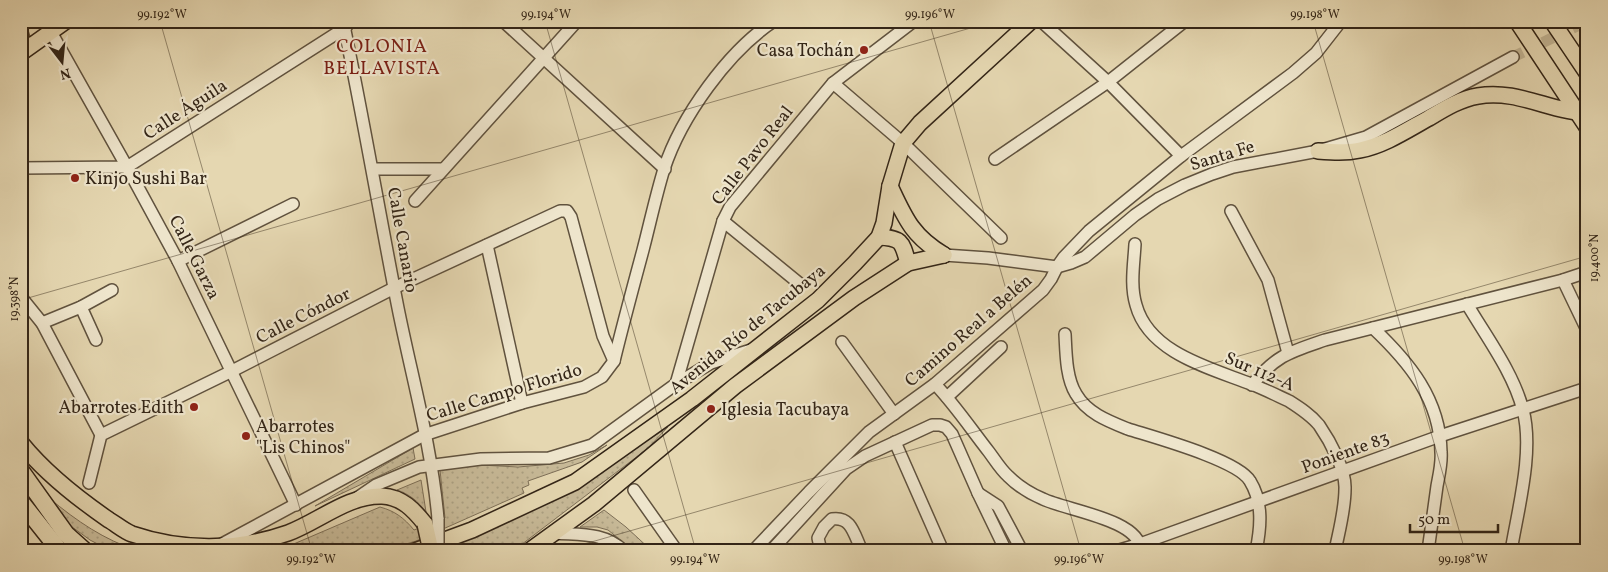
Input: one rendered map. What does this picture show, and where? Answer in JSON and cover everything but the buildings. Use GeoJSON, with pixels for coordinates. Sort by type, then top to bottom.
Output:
{"type":"FeatureCollection","features":[{"type":"Feature","properties":{"kind":"highway"},"geometry":{"type":"LineString","coordinates":[[21,471],[66,534],[85,551]]}},
{"type":"Feature","properties":{"kind":"highway"},"geometry":{"type":"LineString","coordinates":[[21,502],[60,551]]}},
{"type":"Feature","properties":{"kind":"highway"},"geometry":{"type":"LineString","coordinates":[[21,514],[50,551]]}},
{"type":"Feature","properties":{"kind":"main road"},"geometry":{"type":"LineString","coordinates":[[24,52],[66,21]]}},
{"type":"Feature","properties":{"kind":"main road","name":"Avenida Río de Tacubaya"},"geometry":{"type":"LineString","coordinates":[[415,551],[472,530],[575,482],[692,399],[818,300],[856,263],[879,237],[884,223],[890,186],[903,143],[920,122],[1031,21]]}},
{"type":"Feature","properties":{"kind":"main road"},"geometry":{"type":"LineString","coordinates":[[1517,21],[1581,112],[1587,127]]}},
{"type":"Feature","properties":{"kind":"main road"},"geometry":{"type":"LineString","coordinates":[[1552,21],[1587,74]]}},
{"type":"Feature","properties":{"kind":"main road"},"geometry":{"type":"LineString","coordinates":[[1318,151],[1360,150],[1379,144],[1445,109],[1478,96],[1496,94],[1511,96],[1581,112]]}},
{"type":"Feature","properties":{"kind":"main road"},"geometry":{"type":"LineString","coordinates":[[890,186],[913,230],[930,247],[944,255]]}},
{"type":"Feature","properties":{"kind":"main road"},"geometry":{"type":"LineString","coordinates":[[879,237],[890,237],[899,240],[903,245],[908,263]]}},
{"type":"Feature","properties":{"kind":"main road","name":"Avenida Río de Tacubaya"},"geometry":{"type":"LineString","coordinates":[[533,549],[623,482],[735,386],[841,308],[908,263],[944,255]]}},
{"type":"Feature","properties":{"kind":"main road"},"geometry":{"type":"LineString","coordinates":[[21,443],[36,462],[84,502],[130,533],[183,546],[217,547],[239,545],[272,538],[305,526],[349,503],[383,496],[399,500],[432,521],[431,551]]}},
{"type":"Feature","properties":{"kind":"street"},"geometry":{"type":"LineString","coordinates":[[503,21],[665,168]]}},
{"type":"Feature","properties":{"kind":"street"},"geometry":{"type":"LineString","coordinates":[[415,201],[577,21]]}},
{"type":"Feature","properties":{"kind":"street","name":"Calle Pavo Real"},"geometry":{"type":"LineString","coordinates":[[676,384],[722,220],[740,192],[833,83],[914,21]]}},
{"type":"Feature","properties":{"kind":"street"},"geometry":{"type":"LineString","coordinates":[[1041,21],[1108,82],[1181,156]]}},
{"type":"Feature","properties":{"kind":"street"},"geometry":{"type":"LineString","coordinates":[[995,159],[1108,82],[1185,21]]}},
{"type":"Feature","properties":{"kind":"street","name":"Camino Real a Belén"},"geometry":{"type":"LineString","coordinates":[[753,551],[869,432],[935,384],[1042,290],[1072,247],[1089,231],[1181,156],[1316,53],[1341,21]]}},
{"type":"Feature","properties":{"kind":"street","name":"Calle Campo Florido"},"geometry":{"type":"LineString","coordinates":[[217,547],[424,434],[522,403],[584,387],[602,377],[614,361],[665,168],[679,133],[700,98],[720,72],[771,22]]}},
{"type":"Feature","properties":{"kind":"street","name":"Calle Águila"},"geometry":{"type":"LineString","coordinates":[[128,166],[346,23]]}},
{"type":"Feature","properties":{"kind":"street","name":"Calle Canario"},"geometry":{"type":"LineString","coordinates":[[346,23],[394,288],[431,464],[432,521],[438,551]]}},
{"type":"Feature","properties":{"kind":"street"},"geometry":{"type":"LineString","coordinates":[[21,29],[24,52]]}},
{"type":"Feature","properties":{"kind":"street","name":"Calle Garza"},"geometry":{"type":"LineString","coordinates":[[51,32],[128,166],[178,261],[296,505]]}},
{"type":"Feature","properties":{"kind":"street","name":"Santa Fe"},"geometry":{"type":"LineString","coordinates":[[944,255],[988,258],[1057,267],[1071,263],[1085,257],[1135,215],[1158,199],[1185,185],[1233,167],[1318,151],[1366,137],[1513,57]]}},
{"type":"Feature","properties":{"kind":"street"},"geometry":{"type":"LineString","coordinates":[[833,83],[903,143],[1001,238]]}},
{"type":"Feature","properties":{"kind":"street"},"geometry":{"type":"LineString","coordinates":[[21,168],[128,166]]}},
{"type":"Feature","properties":{"kind":"street"},"geometry":{"type":"LineString","coordinates":[[373,169],[443,169]]}},
{"type":"Feature","properties":{"kind":"street"},"geometry":{"type":"LineString","coordinates":[[178,261],[293,204]]}},
{"type":"Feature","properties":{"kind":"street","name":"Calle Cóndor"},"geometry":{"type":"LineString","coordinates":[[102,435],[394,288],[560,211],[567,211],[571,217],[603,336],[614,361]]}},
{"type":"Feature","properties":{"kind":"street"},"geometry":{"type":"LineString","coordinates":[[1231,211],[1268,280],[1288,353]]}},
{"type":"Feature","properties":{"kind":"street"},"geometry":{"type":"LineString","coordinates":[[722,220],[800,284]]}},
{"type":"Feature","properties":{"kind":"street","name":"Sur 112-A"},"geometry":{"type":"LineString","coordinates":[[1135,244],[1133,285],[1136,306],[1145,324],[1156,338],[1190,360],[1289,401],[1304,410],[1319,425],[1331,445],[1346,488],[1335,551]]}},
{"type":"Feature","properties":{"kind":"street"},"geometry":{"type":"LineString","coordinates":[[487,246],[522,403]]}},
{"type":"Feature","properties":{"kind":"street"},"geometry":{"type":"LineString","coordinates":[[1252,385],[1265,369],[1288,353],[1325,340],[1563,280],[1587,272]]}},
{"type":"Feature","properties":{"kind":"street"},"geometry":{"type":"LineString","coordinates":[[1563,280],[1587,330]]}},
{"type":"Feature","properties":{"kind":"street"},"geometry":{"type":"LineString","coordinates":[[42,323],[80,307],[112,290]]}},
{"type":"Feature","properties":{"kind":"street"},"geometry":{"type":"LineString","coordinates":[[21,297],[42,323],[102,435],[89,483]]}},
{"type":"Feature","properties":{"kind":"street"},"geometry":{"type":"LineString","coordinates":[[1467,304],[1500,360],[1523,409],[1527,439],[1523,483],[1511,551]]}},
{"type":"Feature","properties":{"kind":"street"},"geometry":{"type":"LineString","coordinates":[[80,307],[96,340]]}},
{"type":"Feature","properties":{"kind":"street"},"geometry":{"type":"LineString","coordinates":[[1373,328],[1409,365],[1422,385],[1431,405],[1440,436],[1442,454],[1428,551]]}},
{"type":"Feature","properties":{"kind":"street"},"geometry":{"type":"LineString","coordinates":[[1065,334],[1070,378],[1074,392],[1093,413],[1114,424],[1218,460],[1238,470],[1250,480],[1258,501],[1261,519],[1256,551]]}},
{"type":"Feature","properties":{"kind":"street"},"geometry":{"type":"LineString","coordinates":[[842,342],[894,414]]}},
{"type":"Feature","properties":{"kind":"street"},"geometry":{"type":"LineString","coordinates":[[947,397],[1001,347]]}},
{"type":"Feature","properties":{"kind":"street"},"geometry":{"type":"LineString","coordinates":[[349,503],[376,485],[431,464],[481,459],[550,458],[592,445],[676,384],[711,363],[757,348]]}},
{"type":"Feature","properties":{"kind":"street"},"geometry":{"type":"LineString","coordinates":[[935,384],[1007,476],[1030,493],[1044,500],[1120,524],[1132,532],[1140,547]]}},
{"type":"Feature","properties":{"kind":"street","name":"Poniente 83"},"geometry":{"type":"LineString","coordinates":[[1116,551],[1140,547],[1258,501],[1440,436],[1587,388]]}},
{"type":"Feature","properties":{"kind":"street"},"geometry":{"type":"LineString","coordinates":[[822,551],[818,538],[824,527],[825,510],[846,469],[865,456],[932,425],[940,425],[946,427],[952,434],[1006,551]]}},
{"type":"Feature","properties":{"kind":"street"},"geometry":{"type":"LineString","coordinates":[[895,442],[943,551]]}},
{"type":"Feature","properties":{"kind":"street"},"geometry":{"type":"LineString","coordinates":[[634,490],[677,551]]}},
{"type":"Feature","properties":{"kind":"street"},"geometry":{"type":"LineString","coordinates":[[809,492],[825,510],[839,518],[845,519],[862,551]]}},
{"type":"Feature","properties":{"kind":"street"},"geometry":{"type":"LineString","coordinates":[[978,493],[998,506],[1022,551]]}},
{"type":"Feature","properties":{"kind":"street"},"geometry":{"type":"LineString","coordinates":[[771,551],[825,510]]}},
{"type":"Feature","properties":{"kind":"street"},"geometry":{"type":"LineString","coordinates":[[555,534],[596,536],[608,539],[624,551]]}},
{"type":"Feature","properties":{"kind":"shaded area"},"geometry":{"type":"Polygon","coordinates":[[[668,427],[647,449],[513,551],[425,551],[584,482],[668,427]]]}},
{"type":"Feature","properties":{"kind":"shaded area"},"geometry":{"type":"Polygon","coordinates":[[[607,445],[582,462],[528,481],[529,485],[522,488],[524,493],[416,541],[383,551],[274,551],[380,507],[399,516],[414,530],[445,518],[440,470],[480,465],[518,467],[564,463],[589,455],[607,445]]]}},
{"type":"Feature","properties":{"kind":"shaded area"},"geometry":{"type":"Polygon","coordinates":[[[413,448],[415,459],[315,506],[413,448]]]}},
{"type":"Feature","properties":{"kind":"shaded area"},"geometry":{"type":"Polygon","coordinates":[[[421,480],[426,512],[413,498],[397,490],[421,480]]]}},
{"type":"Feature","properties":{"kind":"shaded area"},"geometry":{"type":"Polygon","coordinates":[[[49,498],[91,529],[113,541],[138,551],[111,551],[90,540],[68,524],[49,498]]]}},
{"type":"Feature","properties":{"kind":"shaded area"},"geometry":{"type":"Polygon","coordinates":[[[604,510],[652,551],[634,551],[608,530],[597,527],[580,527],[604,510]]]}},
{"type":"Feature","properties":{"kind":"tunnel"},"geometry":{"type":"LineString","coordinates":[[1513,57],[1577,26]]}},
{"type":"Feature","properties":{"kind":"place","name":"Casa Tochán"},"geometry":{"type":"Point","coordinates":[864,50]}},
{"type":"Feature","properties":{"kind":"place","name":"Kinjo Sushi Bar"},"geometry":{"type":"Point","coordinates":[75,178]}},
{"type":"Feature","properties":{"kind":"place","name":"Abarrotes Edith"},"geometry":{"type":"Point","coordinates":[194,407]}},
{"type":"Feature","properties":{"kind":"place","name":"Iglesia Tacubaya"},"geometry":{"type":"Point","coordinates":[711,409]}},
{"type":"Feature","properties":{"kind":"place","name":"Abarrotes \"Lis Chinos\""},"geometry":{"type":"Point","coordinates":[246,436]}},
{"type":"Feature","properties":{"kind":"district","name":"COLONIA BELLAVISTA"},"geometry":{"type":"Point","coordinates":[382,56]}}]}
